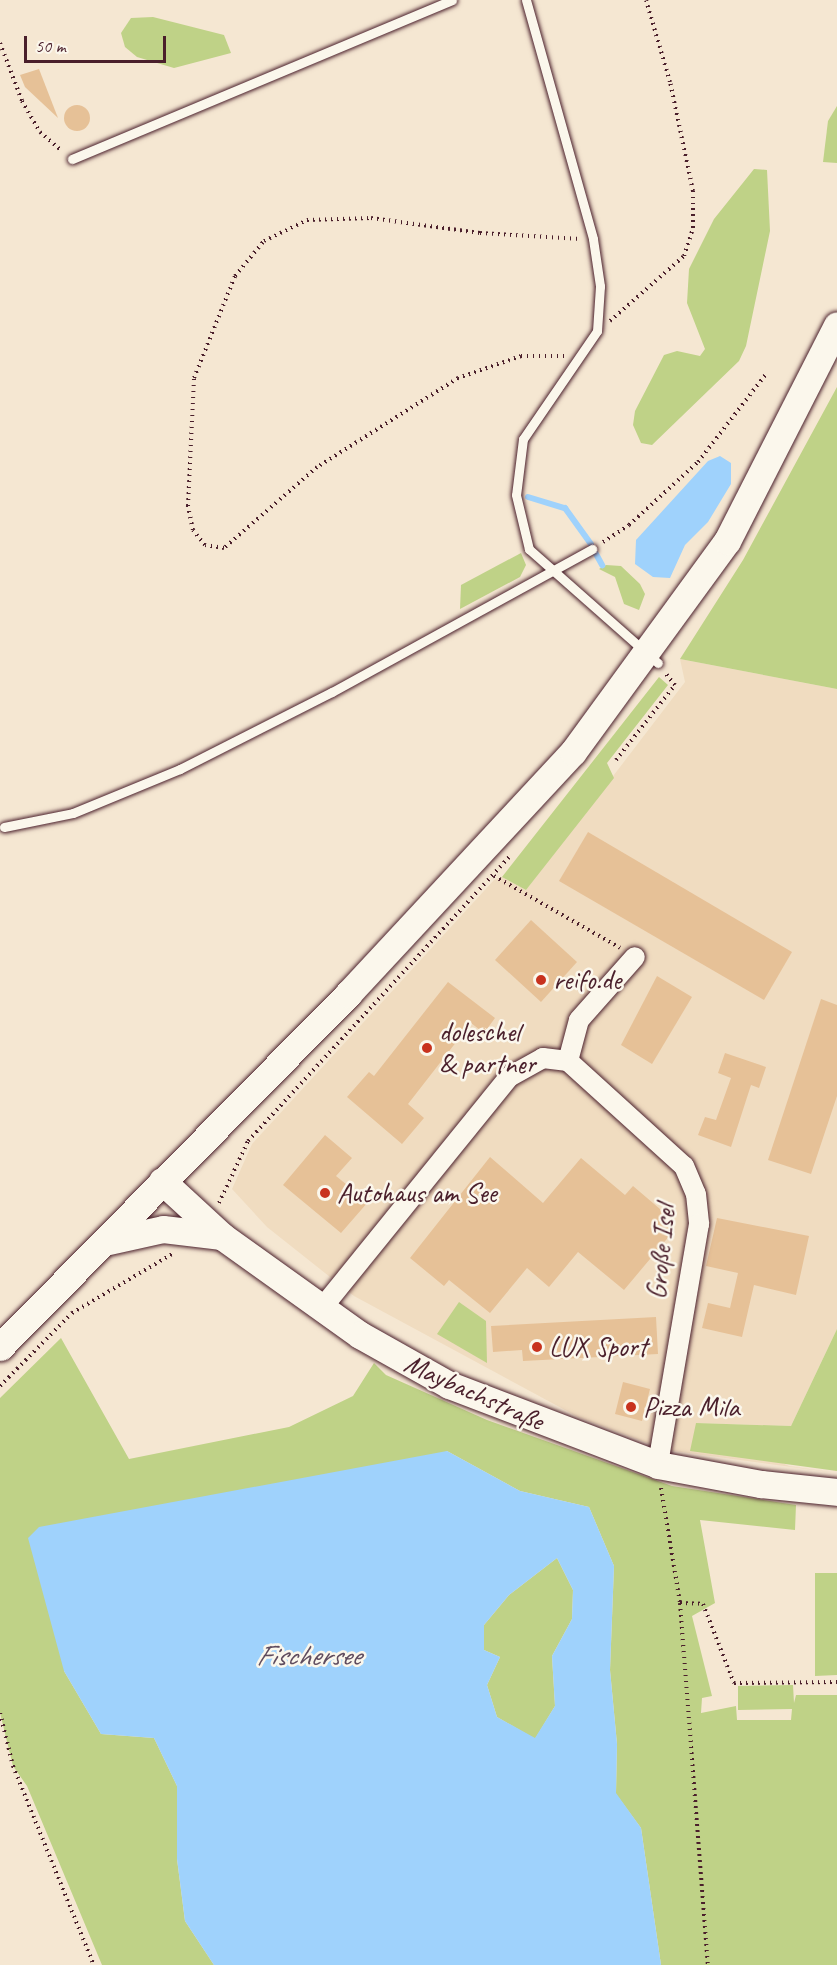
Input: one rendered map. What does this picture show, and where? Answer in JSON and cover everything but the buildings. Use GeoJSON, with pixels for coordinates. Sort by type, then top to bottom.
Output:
{"type":"FeatureCollection","features":[{"type":"Feature","properties":{"kind":"street"},"geometry":{"type":"LineString","coordinates":[[0,1347],[526,808],[651,659],[727,541],[837,325]]}},
{"type":"Feature","properties":{"kind":"street"},"geometry":{"type":"LineString","coordinates":[[322,1308],[509,1077],[543,1058],[568,1061],[579,1020],[635,957]]}},
{"type":"Feature","properties":{"kind":"street","name":"Große Isel"},"geometry":{"type":"LineString","coordinates":[[568,1061],[684,1167],[696,1194],[699,1224],[658,1465]]}},
{"type":"Feature","properties":{"kind":"street","name":"Maybachstraße"},"geometry":{"type":"LineString","coordinates":[[162,1180],[223,1237],[322,1308],[360,1335],[449,1385],[658,1465],[750,1482],[837,1492]]}},
{"type":"Feature","properties":{"kind":"street"},"geometry":{"type":"LineString","coordinates":[[100,1243],[163,1229],[223,1237]]}},
{"type":"Feature","properties":{"kind":"lane"},"geometry":{"type":"LineString","coordinates":[[72,159],[452,0]]}},
{"type":"Feature","properties":{"kind":"lane"},"geometry":{"type":"LineString","coordinates":[[526,0],[593,239],[600,286],[597,331],[524,439],[516,495],[529,549],[651,659]]}},
{"type":"Feature","properties":{"kind":"lane"},"geometry":{"type":"LineString","coordinates":[[4,827],[73,813],[180,769],[553,572],[592,549]]}},
{"type":"Feature","properties":{"kind":"path"},"geometry":{"type":"LineString","coordinates":[[628,307],[684,256],[693,228],[693,191],[670,82],[646,0]]}},
{"type":"Feature","properties":{"kind":"path"},"geometry":{"type":"LineString","coordinates":[[0,43],[22,100],[40,132],[72,159]]}},
{"type":"Feature","properties":{"kind":"path"},"geometry":{"type":"LineString","coordinates":[[551,357],[521,356],[458,378],[317,467],[224,548],[205,545],[193,530],[188,506],[194,378],[235,276],[264,240],[307,220],[371,218],[480,234],[593,239]]}},
{"type":"Feature","properties":{"kind":"path"},"geometry":{"type":"LineString","coordinates":[[592,549],[629,525],[698,462],[766,374]]}},
{"type":"Feature","properties":{"kind":"path"},"geometry":{"type":"LineString","coordinates":[[616,760],[675,685],[651,659]]}},
{"type":"Feature","properties":{"kind":"path"},"geometry":{"type":"LineString","coordinates":[[494,876],[635,957]]}},
{"type":"Feature","properties":{"kind":"path"},"geometry":{"type":"LineString","coordinates":[[0,1386],[72,1313],[180,1248]]}},
{"type":"Feature","properties":{"kind":"path"},"geometry":{"type":"LineString","coordinates":[[658,1465],[680,1603],[708,1965]]}},
{"type":"Feature","properties":{"kind":"path"},"geometry":{"type":"LineString","coordinates":[[680,1603],[703,1604],[734,1683],[837,1682]]}},
{"type":"Feature","properties":{"kind":"path"},"geometry":{"type":"LineString","coordinates":[[0,1713],[12,1766],[94,1965]]}},
{"type":"Feature","properties":{"kind":"shaded area"},"geometry":{"type":"Polygon","coordinates":[[[680,659],[837,689],[837,1329],[791,1426],[696,1423],[789,1466],[837,1473],[666,1450],[578,1417],[354,1296],[267,1227],[232,1189],[252,1144],[494,880],[502,877],[526,890],[685,682],[680,659]]]}},
{"type":"Feature","properties":{"kind":"green space"},"geometry":{"type":"Polygon","coordinates":[[[153,17],[224,35],[231,53],[174,68],[137,57],[125,47],[121,33],[131,18],[153,17]]]}},
{"type":"Feature","properties":{"kind":"green space"},"geometry":{"type":"Polygon","coordinates":[[[837,106],[837,163],[823,162],[828,121],[837,106]]]}},
{"type":"Feature","properties":{"kind":"green space"},"geometry":{"type":"Polygon","coordinates":[[[754,169],[767,170],[770,231],[746,346],[739,361],[652,445],[641,443],[633,425],[635,411],[664,355],[677,351],[700,356],[705,349],[687,303],[689,269],[714,219],[754,169]]]}},
{"type":"Feature","properties":{"kind":"green space"},"geometry":{"type":"Polygon","coordinates":[[[837,387],[837,689],[680,659],[743,560],[837,387]]]}},
{"type":"Feature","properties":{"kind":"green space"},"geometry":{"type":"Polygon","coordinates":[[[521,553],[526,565],[520,577],[460,609],[461,585],[521,553]]]}},
{"type":"Feature","properties":{"kind":"green space"},"geometry":{"type":"Polygon","coordinates":[[[606,565],[621,566],[640,584],[645,594],[639,610],[624,604],[615,577],[599,569],[606,565]]]}},
{"type":"Feature","properties":{"kind":"green space"},"geometry":{"type":"Polygon","coordinates":[[[659,677],[668,685],[607,763],[614,778],[526,890],[502,877],[659,677]]]}},
{"type":"Feature","properties":{"kind":"green space"},"geometry":{"type":"Polygon","coordinates":[[[459,1302],[486,1321],[487,1363],[437,1334],[459,1302]]]}},
{"type":"Feature","properties":{"kind":"green space"},"geometry":{"type":"Polygon","coordinates":[[[837,1329],[837,1471],[690,1451],[696,1423],[791,1426],[837,1329]]]}},
{"type":"Feature","properties":{"kind":"green space"},"geometry":{"type":"Polygon","coordinates":[[[61,1338],[129,1459],[289,1427],[353,1396],[374,1363],[386,1375],[487,1420],[672,1486],[796,1505],[795,1530],[700,1520],[715,1603],[692,1616],[712,1696],[702,1698],[701,1713],[736,1706],[737,1720],[791,1720],[792,1709],[738,1710],[738,1686],[793,1685],[794,1703],[796,1695],[837,1695],[837,1965],[661,1965],[641,1828],[616,1794],[617,1744],[610,1670],[614,1566],[589,1507],[520,1491],[447,1451],[64,1671],[101,1734],[154,1738],[177,1786],[177,1859],[185,1921],[214,1965],[102,1965],[27,1786],[13,1766],[0,1713],[0,1398],[61,1338]]]}},
{"type":"Feature","properties":{"kind":"green space"},"geometry":{"type":"Polygon","coordinates":[[[557,1558],[573,1590],[572,1619],[552,1656],[555,1706],[535,1739],[497,1717],[487,1685],[500,1657],[484,1650],[484,1625],[509,1595],[557,1558]]]}},
{"type":"Feature","properties":{"kind":"green space"},"geometry":{"type":"Polygon","coordinates":[[[815,1573],[837,1573],[837,1675],[815,1676],[815,1573]]]}},
{"type":"Feature","properties":{"kind":"water"},"geometry":{"type":"Polygon","coordinates":[[[720,456],[731,463],[731,484],[708,522],[685,545],[670,578],[653,577],[635,564],[636,540],[708,461],[720,456]]]}},
{"type":"Feature","properties":{"kind":"water","name":"Fischersee"},"geometry":{"type":"Polygon","coordinates":[[[447,1451],[520,1491],[589,1507],[614,1566],[610,1670],[617,1744],[616,1793],[641,1828],[661,1965],[214,1965],[185,1921],[177,1859],[177,1786],[154,1738],[101,1734],[64,1671],[28,1538],[39,1527],[447,1451]],[[557,1558],[509,1595],[484,1625],[484,1650],[500,1657],[487,1685],[497,1717],[535,1738],[555,1706],[552,1656],[572,1619],[573,1590],[557,1558]]]}},
{"type":"Feature","properties":{"kind":"waterway"},"geometry":{"type":"LineString","coordinates":[[528,497],[565,508],[591,544]]}},
{"type":"Feature","properties":{"kind":"waterway"},"geometry":{"type":"LineString","coordinates":[[596,554],[602,565]]}},
{"type":"Feature","properties":{"kind":"place","name":"reifo.de"},"geometry":{"type":"Point","coordinates":[541,980]}},
{"type":"Feature","properties":{"kind":"place","name":"doleschel & partner"},"geometry":{"type":"Point","coordinates":[427,1048]}},
{"type":"Feature","properties":{"kind":"place","name":"Autohaus am See"},"geometry":{"type":"Point","coordinates":[325,1193]}},
{"type":"Feature","properties":{"kind":"place","name":"LUX Sport"},"geometry":{"type":"Point","coordinates":[537,1347]}},
{"type":"Feature","properties":{"kind":"place","name":"Pizza Mila"},"geometry":{"type":"Point","coordinates":[631,1407]}}]}
